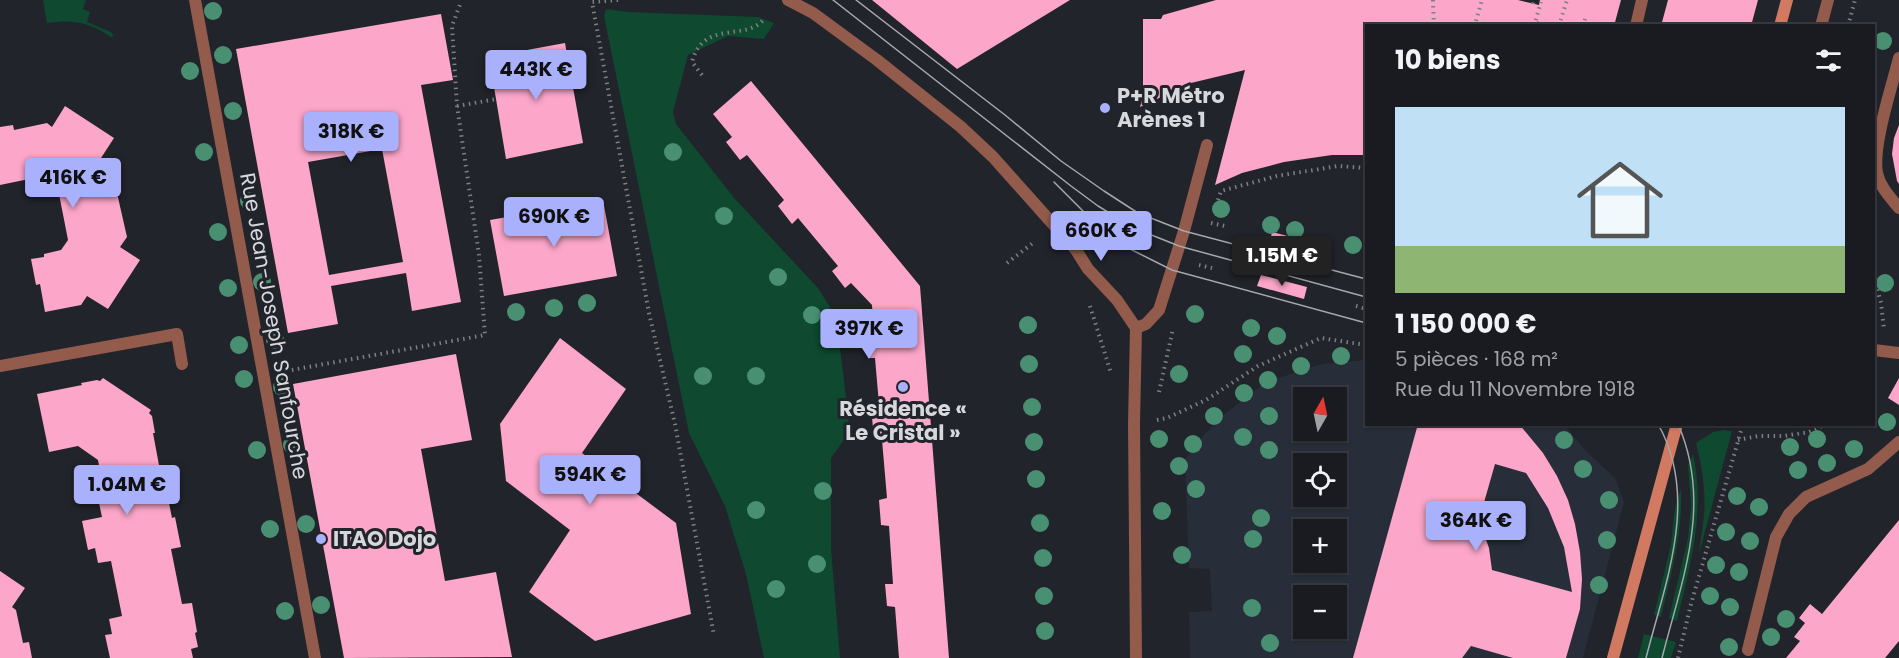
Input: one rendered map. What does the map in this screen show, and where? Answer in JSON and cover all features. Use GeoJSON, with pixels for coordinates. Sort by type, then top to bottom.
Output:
{"type":"FeatureCollection","features":[{"type":"Feature","properties":{"kind":"main road"},"geometry":{"type":"LineString","coordinates":[[1781,24],[1787,0]]}},
{"type":"Feature","properties":{"kind":"main road"},"geometry":{"type":"LineString","coordinates":[[1613,658],[1676,426]]}},
{"type":"Feature","properties":{"kind":"street","name":"Rue Jean-Joseph Sanfourche"},"geometry":{"type":"LineString","coordinates":[[195,0],[315,658]]}},
{"type":"Feature","properties":{"kind":"street"},"geometry":{"type":"LineString","coordinates":[[789,0],[813,13],[877,60],[961,127],[993,157],[1076,250],[1088,269],[1117,300],[1136,328],[1134,424],[1136,658]]}},
{"type":"Feature","properties":{"kind":"street"},"geometry":{"type":"LineString","coordinates":[[1636,24],[1642,0]]}},
{"type":"Feature","properties":{"kind":"street"},"geometry":{"type":"LineString","coordinates":[[1822,24],[1828,0]]}},
{"type":"Feature","properties":{"kind":"street"},"geometry":{"type":"LineString","coordinates":[[1899,58],[1877,148],[1877,172],[1884,190],[1899,208]]}},
{"type":"Feature","properties":{"kind":"street"},"geometry":{"type":"LineString","coordinates":[[1136,328],[1146,324],[1159,310],[1184,231],[1207,145]]}},
{"type":"Feature","properties":{"kind":"street"},"geometry":{"type":"LineString","coordinates":[[0,366],[177,334],[182,363]]}},
{"type":"Feature","properties":{"kind":"street"},"geometry":{"type":"LineString","coordinates":[[1875,350],[1899,353]]}},
{"type":"Feature","properties":{"kind":"street"},"geometry":{"type":"LineString","coordinates":[[1748,650],[1776,537],[1789,514],[1806,497],[1868,469],[1899,442]]}},
{"type":"Feature","properties":{"kind":"path"},"geometry":{"type":"LineString","coordinates":[[618,0],[592,2],[649,313],[675,424],[714,635]]}},
{"type":"Feature","properties":{"kind":"path"},"geometry":{"type":"LineString","coordinates":[[1433,0],[1434,24]]}},
{"type":"Feature","properties":{"kind":"path"},"geometry":{"type":"LineString","coordinates":[[1476,21],[1482,0]]}},
{"type":"Feature","properties":{"kind":"path"},"geometry":{"type":"LineString","coordinates":[[1559,24],[1566,0]]}},
{"type":"Feature","properties":{"kind":"path"},"geometry":{"type":"LineString","coordinates":[[1849,24],[1855,0]]}},
{"type":"Feature","properties":{"kind":"path"},"geometry":{"type":"LineString","coordinates":[[285,371],[485,335],[479,255],[458,106],[452,26],[461,2]]}},
{"type":"Feature","properties":{"kind":"path"},"geometry":{"type":"LineString","coordinates":[[1536,24],[1541,2]]}},
{"type":"Feature","properties":{"kind":"path"},"geometry":{"type":"LineString","coordinates":[[1584,24],[1586,16]]}},
{"type":"Feature","properties":{"kind":"path"},"geometry":{"type":"LineString","coordinates":[[702,75],[692,62],[695,50],[703,42],[725,32],[757,27],[764,19]]}},
{"type":"Feature","properties":{"kind":"path"},"geometry":{"type":"LineString","coordinates":[[458,106],[497,99]]}},
{"type":"Feature","properties":{"kind":"path"},"geometry":{"type":"LineString","coordinates":[[1216,208],[1221,190],[1276,176],[1338,166],[1365,168]]}},
{"type":"Feature","properties":{"kind":"path"},"geometry":{"type":"LineString","coordinates":[[1209,230],[1214,216]]}},
{"type":"Feature","properties":{"kind":"path"},"geometry":{"type":"LineString","coordinates":[[1211,223],[1225,226]]}},
{"type":"Feature","properties":{"kind":"path"},"geometry":{"type":"LineString","coordinates":[[1007,263],[1033,243]]}},
{"type":"Feature","properties":{"kind":"path"},"geometry":{"type":"LineString","coordinates":[[1197,271],[1201,258]]}},
{"type":"Feature","properties":{"kind":"path"},"geometry":{"type":"LineString","coordinates":[[1199,265],[1212,268]]}},
{"type":"Feature","properties":{"kind":"path"},"geometry":{"type":"LineString","coordinates":[[1087,297],[1112,374]]}},
{"type":"Feature","properties":{"kind":"path"},"geometry":{"type":"LineString","coordinates":[[1356,306],[1365,309]]}},
{"type":"Feature","properties":{"kind":"path"},"geometry":{"type":"LineString","coordinates":[[1157,401],[1173,326]]}},
{"type":"Feature","properties":{"kind":"path"},"geometry":{"type":"LineString","coordinates":[[1155,411],[1153,420],[1167,418],[1206,400],[1258,366],[1322,338],[1365,345]]}},
{"type":"Feature","properties":{"kind":"path"},"geometry":{"type":"LineString","coordinates":[[1678,658],[1742,426]]}},
{"type":"Feature","properties":{"kind":"path"},"geometry":{"type":"LineString","coordinates":[[1738,440],[1809,432],[1822,426]]}},
{"type":"Feature","properties":{"kind":"shaded area"},"geometry":{"type":"Polygon","coordinates":[[[1365,360],[1365,426],[1565,426],[1584,449],[1615,478],[1624,502],[1583,658],[1190,658],[1189,612],[1212,611],[1210,569],[1189,568],[1185,460],[1199,440],[1227,412],[1266,382],[1322,364],[1365,360]]]}},
{"type":"Feature","properties":{"kind":"green space"},"geometry":{"type":"Polygon","coordinates":[[[43,0],[86,0],[83,9],[90,12],[87,22],[111,32],[114,36],[111,37],[96,28],[80,23],[65,21],[47,23],[43,0]]]}},
{"type":"Feature","properties":{"kind":"green space"},"geometry":{"type":"Polygon","coordinates":[[[606,9],[628,12],[758,17],[774,23],[764,39],[728,36],[688,55],[673,112],[676,124],[735,199],[818,288],[833,312],[838,331],[850,431],[831,458],[831,548],[840,658],[764,658],[746,574],[725,506],[689,433],[604,16],[606,9]]]}},
{"type":"Feature","properties":{"kind":"green space"},"geometry":{"type":"Polygon","coordinates":[[[1732,431],[1699,554],[1704,520],[1704,497],[1702,470],[1696,443],[1713,432],[1732,431]]]}},
{"type":"Feature","properties":{"kind":"green space"},"geometry":{"type":"Polygon","coordinates":[[[1693,454],[1698,496],[1695,538],[1677,621],[1669,618],[1688,538],[1691,504],[1688,465],[1693,454]]]}},
{"type":"Feature","properties":{"kind":"green space"},"geometry":{"type":"Polygon","coordinates":[[[1681,489],[1678,538],[1661,617],[1654,615],[1671,544],[1675,507],[1681,489]]]}},
{"type":"Feature","properties":{"kind":"green space"},"geometry":{"type":"Polygon","coordinates":[[[1644,634],[1676,642],[1671,658],[1638,658],[1644,634]]]}},
{"type":"Feature","properties":{"kind":"building"},"geometry":{"type":"Polygon","coordinates":[[[872,0],[1070,0],[957,69],[872,0]]]}},
{"type":"Feature","properties":{"kind":"building"},"geometry":{"type":"Polygon","coordinates":[[[1216,0],[1518,0],[1539,5],[1540,0],[1621,0],[1615,24],[1365,24],[1365,155],[1332,155],[1284,162],[1242,173],[1215,185],[1245,70],[1191,83],[1140,107],[1145,89],[1143,87],[1143,19],[1161,19],[1163,15],[1216,0]]]}},
{"type":"Feature","properties":{"kind":"building"},"geometry":{"type":"Polygon","coordinates":[[[1668,0],[1758,0],[1752,24],[1662,24],[1668,0]]]}},
{"type":"Feature","properties":{"kind":"building"},"geometry":{"type":"Polygon","coordinates":[[[441,14],[453,80],[421,85],[461,302],[412,311],[406,273],[331,286],[338,324],[288,333],[236,49],[441,14]],[[382,149],[308,162],[329,275],[403,262],[382,149]]]}},
{"type":"Feature","properties":{"kind":"building"},"geometry":{"type":"Polygon","coordinates":[[[565,43],[583,143],[506,159],[489,57],[565,43]]]}},
{"type":"Feature","properties":{"kind":"building","name":"Résidence « Le Cristal »"},"geometry":{"type":"Polygon","coordinates":[[[751,81],[920,286],[949,658],[899,658],[895,607],[887,606],[885,584],[893,584],[889,526],[881,525],[879,500],[887,498],[882,440],[874,440],[872,417],[880,416],[875,358],[868,358],[866,337],[874,336],[872,305],[851,283],[845,288],[832,271],[838,266],[798,218],[792,224],[778,206],[784,200],[747,155],[740,160],[726,142],[732,137],[713,114],[751,81]]]}},
{"type":"Feature","properties":{"kind":"building"},"geometry":{"type":"Polygon","coordinates":[[[65,106],[114,138],[101,158],[105,162],[112,194],[117,193],[127,237],[120,247],[140,260],[108,309],[87,296],[81,305],[45,312],[40,284],[36,285],[31,259],[44,257],[44,254],[61,250],[68,240],[59,194],[34,178],[0,185],[0,127],[13,125],[14,130],[47,123],[52,127],[65,106]]]}},
{"type":"Feature","properties":{"kind":"building"},"geometry":{"type":"Polygon","coordinates":[[[1899,125],[1899,184],[1892,154],[1894,138],[1899,125]]]}},
{"type":"Feature","properties":{"kind":"building"},"geometry":{"type":"Polygon","coordinates":[[[603,200],[617,276],[504,296],[490,220],[603,200]]]}},
{"type":"Feature","properties":{"kind":"building"},"geometry":{"type":"Polygon","coordinates":[[[1272,232],[1319,244],[1316,254],[1270,242],[1272,232]]]}},
{"type":"Feature","properties":{"kind":"building"},"geometry":{"type":"Polygon","coordinates":[[[1261,275],[1307,287],[1304,299],[1257,286],[1261,275]]]}},
{"type":"Feature","properties":{"kind":"building"},"geometry":{"type":"Polygon","coordinates":[[[560,338],[626,389],[582,453],[676,523],[691,614],[595,641],[529,592],[570,530],[506,481],[500,424],[560,338]]]}},
{"type":"Feature","properties":{"kind":"building"},"geometry":{"type":"Polygon","coordinates":[[[456,354],[472,440],[421,449],[445,581],[496,572],[512,657],[344,658],[293,384],[456,354]]]}},
{"type":"Feature","properties":{"kind":"building"},"geometry":{"type":"Polygon","coordinates":[[[103,378],[151,410],[149,413],[152,416],[155,433],[153,433],[161,476],[157,477],[162,504],[169,503],[172,518],[175,517],[181,547],[171,549],[182,604],[192,603],[197,632],[195,633],[198,647],[191,649],[193,658],[110,658],[105,635],[112,634],[109,619],[122,616],[111,561],[98,563],[95,548],[88,550],[82,521],[102,517],[96,489],[103,488],[98,460],[78,446],[49,452],[37,394],[82,385],[81,383],[100,381],[103,378]]]}},
{"type":"Feature","properties":{"kind":"building"},"geometry":{"type":"Polygon","coordinates":[[[1899,378],[1899,405],[1888,398],[1899,378]]]}},
{"type":"Feature","properties":{"kind":"building"},"geometry":{"type":"Polygon","coordinates":[[[1417,426],[1521,426],[1543,453],[1568,500],[1580,552],[1582,579],[1580,609],[1566,658],[1513,658],[1471,646],[1462,658],[1353,658],[1417,426]],[[1495,464],[1479,520],[1489,548],[1492,570],[1572,592],[1564,547],[1548,508],[1526,473],[1495,464]]]}},
{"type":"Feature","properties":{"kind":"building"},"geometry":{"type":"Polygon","coordinates":[[[1899,520],[1899,641],[1885,658],[1786,658],[1800,641],[1794,637],[1805,623],[1799,618],[1810,604],[1822,614],[1899,520]]]}},
{"type":"Feature","properties":{"kind":"building"},"geometry":{"type":"Polygon","coordinates":[[[0,571],[25,588],[12,607],[16,610],[23,643],[29,642],[32,658],[0,658],[0,571]]]}},
{"type":"Feature","properties":{"kind":"tram line"},"geometry":{"type":"LineString","coordinates":[[833,0],[1071,186],[1134,228],[1179,246],[1365,297]]}},
{"type":"Feature","properties":{"kind":"tram line"},"geometry":{"type":"LineString","coordinates":[[856,0],[1061,161],[1138,213],[1184,231],[1365,279]]}},
{"type":"Feature","properties":{"kind":"tram line"},"geometry":{"type":"LineString","coordinates":[[1054,182],[1113,237],[1130,249],[1172,270],[1365,323]]}},
{"type":"Feature","properties":{"kind":"tram line"},"geometry":{"type":"LineString","coordinates":[[1646,658],[1669,571],[1678,511],[1677,481],[1670,452],[1659,426]]}},
{"type":"Feature","properties":{"kind":"tram line"},"geometry":{"type":"LineString","coordinates":[[1662,658],[1685,570],[1694,512],[1693,483],[1688,454],[1679,426]]}},
{"type":"Feature","properties":{"kind":"place","name":"P+R Métro Arènes 1"},"geometry":{"type":"Point","coordinates":[1105,108]}},
{"type":"Feature","properties":{"kind":"place","name":"Résidence « Le Cristal »"},"geometry":{"type":"Point","coordinates":[903,387]}},
{"type":"Feature","properties":{"kind":"place","name":"ITAO Dojo"},"geometry":{"type":"Point","coordinates":[321,539]}}]}
